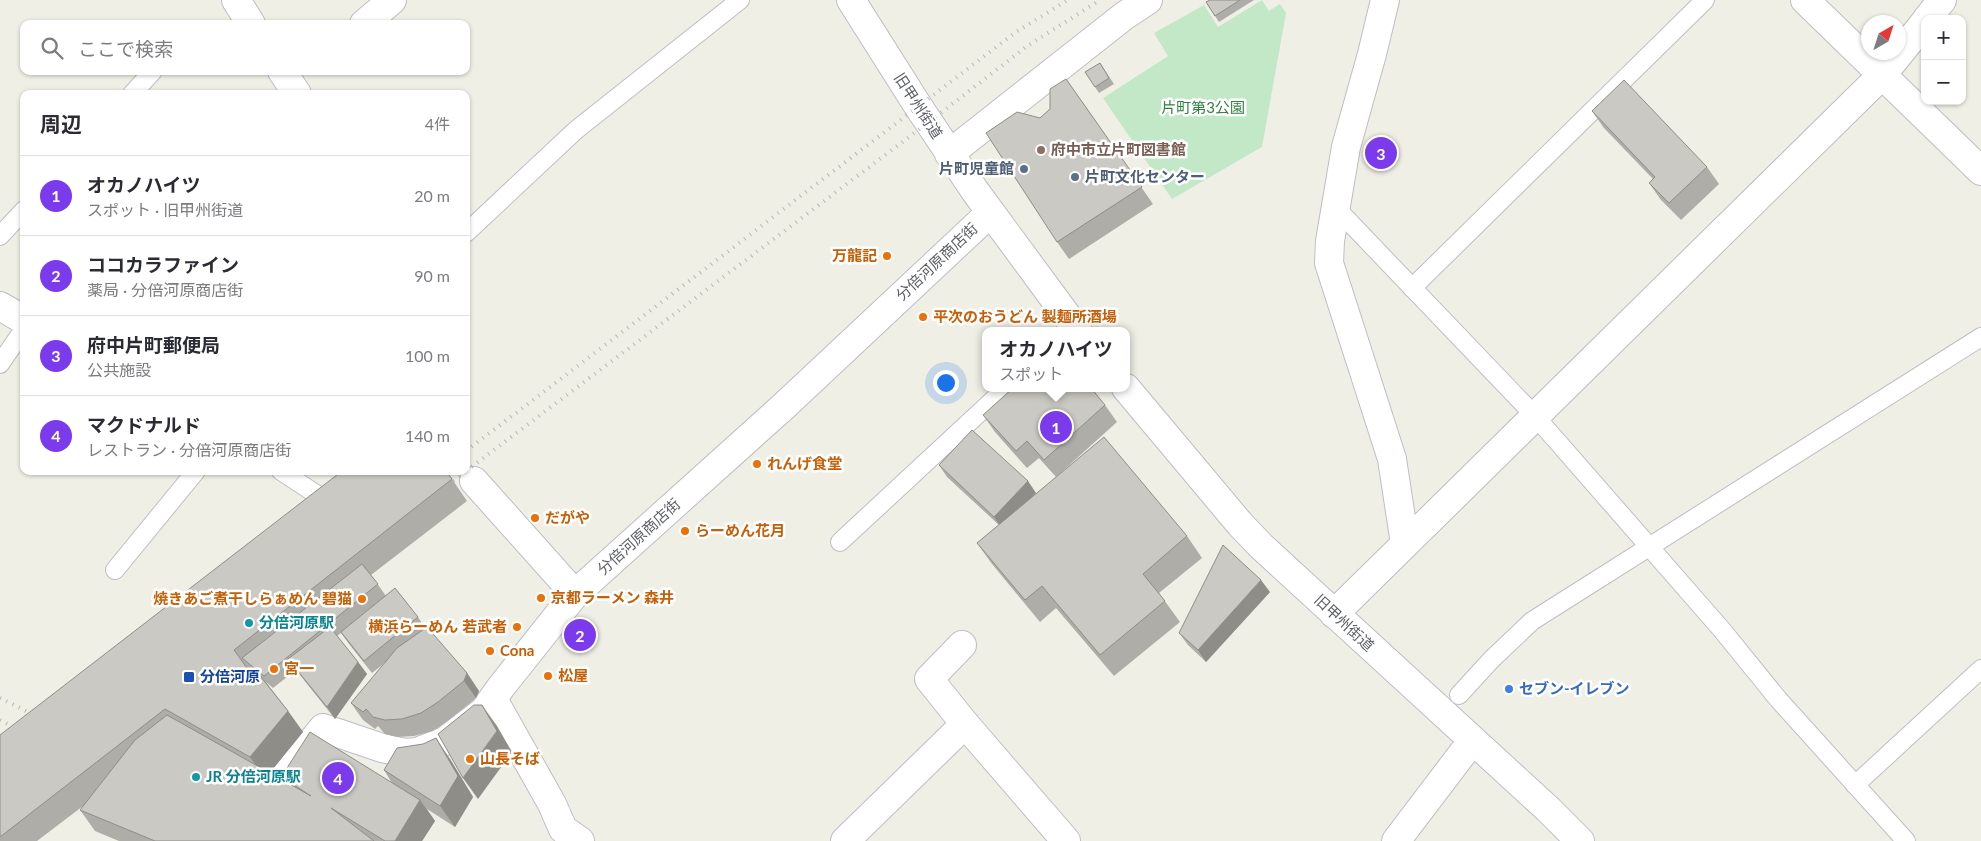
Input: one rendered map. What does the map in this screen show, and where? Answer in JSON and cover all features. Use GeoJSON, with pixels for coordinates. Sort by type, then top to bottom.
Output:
{"type":"FeatureCollection","features":[{"type":"Feature","properties":{"kind":"street"},"geometry":{"type":"LineString","coordinates":[[236,0],[248,20]]}},
{"type":"Feature","properties":{"kind":"street"},"geometry":{"type":"LineString","coordinates":[[369,20],[392,0]]}},
{"type":"Feature","properties":{"kind":"street","name":"旧甲州街道"},"geometry":{"type":"LineString","coordinates":[[851,0],[949,154],[1073,327]]}},
{"type":"Feature","properties":{"kind":"street"},"geometry":{"type":"LineString","coordinates":[[949,154],[1124,16],[1148,0]]}},
{"type":"Feature","properties":{"kind":"street"},"geometry":{"type":"LineString","coordinates":[[1385,0],[1346,147],[1330,241],[1329,263],[1392,459],[1405,544]]}},
{"type":"Feature","properties":{"kind":"street"},"geometry":{"type":"LineString","coordinates":[[1804,0],[1981,171]]}},
{"type":"Feature","properties":{"kind":"street"},"geometry":{"type":"LineString","coordinates":[[1930,15],[1942,0]]}},
{"type":"Feature","properties":{"kind":"street"},"geometry":{"type":"LineString","coordinates":[[1334,614],[1882,75],[1921,27]]}},
{"type":"Feature","properties":{"kind":"street","name":"分倍河原商店街"},"geometry":{"type":"LineString","coordinates":[[282,778],[323,728],[382,748],[417,752],[445,741],[484,712],[575,594],[784,406],[990,213]]}},
{"type":"Feature","properties":{"kind":"street"},"geometry":{"type":"LineString","coordinates":[[0,306],[20,318]]}},
{"type":"Feature","properties":{"kind":"street","name":"旧甲州街道"},"geometry":{"type":"LineString","coordinates":[[1129,392],[1240,524],[1334,614],[1549,810],[1580,841]]}},
{"type":"Feature","properties":{"kind":"street"},"geometry":{"type":"LineString","coordinates":[[474,481],[575,594]]}},
{"type":"Feature","properties":{"kind":"street"},"geometry":{"type":"LineString","coordinates":[[962,645],[929,679],[965,724],[1066,841]]}},
{"type":"Feature","properties":{"kind":"street"},"geometry":{"type":"LineString","coordinates":[[493,699],[570,837]]}},
{"type":"Feature","properties":{"kind":"street"},"geometry":{"type":"LineString","coordinates":[[844,841],[965,724]]}},
{"type":"Feature","properties":{"kind":"street"},"geometry":{"type":"LineString","coordinates":[[1396,841],[1472,741]]}},
{"type":"Feature","properties":{"kind":"lane"},"geometry":{"type":"LineString","coordinates":[[470,229],[576,130],[740,0]]}},
{"type":"Feature","properties":{"kind":"lane"},"geometry":{"type":"LineString","coordinates":[[1412,288],[1705,0]]}},
{"type":"Feature","properties":{"kind":"lane"},"geometry":{"type":"LineString","coordinates":[[136,90],[149,75]]}},
{"type":"Feature","properties":{"kind":"lane"},"geometry":{"type":"LineString","coordinates":[[1336,208],[1535,416],[1650,547],[1778,699],[1906,841]]}},
{"type":"Feature","properties":{"kind":"lane"},"geometry":{"type":"LineString","coordinates":[[0,236],[20,214]]}},
{"type":"Feature","properties":{"kind":"lane"},"geometry":{"type":"LineString","coordinates":[[0,364],[20,335]]}},
{"type":"Feature","properties":{"kind":"lane"},"geometry":{"type":"LineString","coordinates":[[1458,695],[1532,621],[1981,337]]}},
{"type":"Feature","properties":{"kind":"lane"},"geometry":{"type":"LineString","coordinates":[[840,542],[1002,392]]}},
{"type":"Feature","properties":{"kind":"lane"},"geometry":{"type":"LineString","coordinates":[[115,570],[193,475]]}},
{"type":"Feature","properties":{"kind":"lane"},"geometry":{"type":"LineString","coordinates":[[287,475],[328,502]]}},
{"type":"Feature","properties":{"kind":"lane"},"geometry":{"type":"LineString","coordinates":[[1855,785],[1981,669]]}},
{"type":"Feature","properties":{"kind":"green space","name":"片町第3公園"},"geometry":{"type":"Polygon","coordinates":[[[1262,0],[1269,11],[1280,4],[1286,13],[1262,147],[1172,199],[1103,98],[1168,56],[1154,33],[1204,5],[1218,27],[1262,0]]]}},
{"type":"Feature","properties":{"kind":"building"},"geometry":{"type":"Polygon","coordinates":[[[1210,0],[1240,0],[1215,16],[1206,2],[1210,0]]]}},
{"type":"Feature","properties":{"kind":"building"},"geometry":{"type":"Polygon","coordinates":[[[1100,63],[1109,78],[1095,87],[1085,72],[1100,63]]]}},
{"type":"Feature","properties":{"kind":"building","name":"片町文化センター"},"geometry":{"type":"Polygon","coordinates":[[[1066,79],[1142,187],[1057,242],[986,133],[1017,112],[1040,118],[1050,109],[1050,89],[1066,79]]]}},
{"type":"Feature","properties":{"kind":"building"},"geometry":{"type":"Polygon","coordinates":[[[1624,80],[1707,167],[1669,203],[1649,183],[1655,177],[1592,111],[1624,80]]]}},
{"type":"Feature","properties":{"kind":"building"},"geometry":{"type":"Polygon","coordinates":[[[1009,392],[1094,392],[1105,405],[1044,460],[1027,441],[1016,451],[983,415],[1009,392]]]}},
{"type":"Feature","properties":{"kind":"building"},"geometry":{"type":"Polygon","coordinates":[[[972,430],[1028,481],[994,517],[939,465],[972,430]]]}},
{"type":"Feature","properties":{"kind":"building"},"geometry":{"type":"Polygon","coordinates":[[[1104,437],[1187,536],[1143,574],[1165,601],[1100,655],[1042,586],[1025,600],[977,543],[1104,437]]]}},
{"type":"Feature","properties":{"kind":"building","name":"分倍河原駅"},"geometry":{"type":"Polygon","coordinates":[[[337,475],[449,475],[452,479],[234,650],[252,675],[257,672],[288,711],[250,757],[165,709],[0,837],[0,735],[337,475]]]}},
{"type":"Feature","properties":{"kind":"building"},"geometry":{"type":"Polygon","coordinates":[[[1223,545],[1261,580],[1198,650],[1179,633],[1223,545]]]}},
{"type":"Feature","properties":{"kind":"building"},"geometry":{"type":"Polygon","coordinates":[[[362,564],[378,584],[264,676],[242,658],[362,564]]]}},
{"type":"Feature","properties":{"kind":"building"},"geometry":{"type":"Polygon","coordinates":[[[395,588],[418,617],[364,661],[341,632],[395,588]]]}},
{"type":"Feature","properties":{"kind":"building"},"geometry":{"type":"Polygon","coordinates":[[[330,627],[358,662],[327,707],[288,659],[330,627]]]}},
{"type":"Feature","properties":{"kind":"building"},"geometry":{"type":"Polygon","coordinates":[[[427,627],[467,673],[464,681],[421,713],[402,719],[385,720],[373,717],[366,709],[363,712],[351,703],[397,648],[427,627]]]}},
{"type":"Feature","properties":{"kind":"building"},"geometry":{"type":"Polygon","coordinates":[[[474,705],[482,705],[497,731],[463,778],[438,734],[474,705]]]}},
{"type":"Feature","properties":{"kind":"building"},"geometry":{"type":"Polygon","coordinates":[[[167,715],[311,796],[288,781],[293,772],[287,768],[310,732],[420,800],[395,841],[385,841],[331,808],[374,841],[155,841],[80,810],[135,740],[167,715]]]}},
{"type":"Feature","properties":{"kind":"building"},"geometry":{"type":"Polygon","coordinates":[[[436,738],[458,776],[440,806],[384,770],[397,748],[423,744],[436,738]]]}},
{"type":"Feature","properties":{"kind":"railway"},"geometry":{"type":"LineString","coordinates":[[470,448],[1016,32],[1068,0]]}},
{"type":"Feature","properties":{"kind":"railway"},"geometry":{"type":"LineString","coordinates":[[470,468],[1026,47],[1100,0]]}},
{"type":"Feature","properties":{"kind":"railway"},"geometry":{"type":"LineString","coordinates":[[442,489],[461,475]]}},
{"type":"Feature","properties":{"kind":"railway"},"geometry":{"type":"LineString","coordinates":[[0,698],[42,719]]}},
{"type":"Feature","properties":{"kind":"railway"},"geometry":{"type":"LineString","coordinates":[[0,720],[23,732]]}},
{"type":"Feature","properties":{"kind":"place","name":"府中市立片町図書館"},"geometry":{"type":"Point","coordinates":[1041,150]}},
{"type":"Feature","properties":{"kind":"place","name":"府中片町郵便局"},"geometry":{"type":"Point","coordinates":[1381,153]}},
{"type":"Feature","properties":{"kind":"place","name":"片町児童館"},"geometry":{"type":"Point","coordinates":[1024,169]}},
{"type":"Feature","properties":{"kind":"place","name":"片町文化センター"},"geometry":{"type":"Point","coordinates":[1075,177]}},
{"type":"Feature","properties":{"kind":"place","name":"万龍記"},"geometry":{"type":"Point","coordinates":[887,256]}},
{"type":"Feature","properties":{"kind":"place","name":"平次のおうどん 製麺所酒場"},"geometry":{"type":"Point","coordinates":[923,317]}},
{"type":"Feature","properties":{"kind":"place","name":"オカノハイツ"},"geometry":{"type":"Point","coordinates":[1056,427]}},
{"type":"Feature","properties":{"kind":"place","name":"れんげ食堂"},"geometry":{"type":"Point","coordinates":[757,464]}},
{"type":"Feature","properties":{"kind":"place","name":"だがや"},"geometry":{"type":"Point","coordinates":[535,518]}},
{"type":"Feature","properties":{"kind":"place","name":"らーめん花月"},"geometry":{"type":"Point","coordinates":[685,531]}},
{"type":"Feature","properties":{"kind":"place","name":"京都ラーメン 森井"},"geometry":{"type":"Point","coordinates":[541,598]}},
{"type":"Feature","properties":{"kind":"place","name":"焼きあご煮干しらぁめん 碧猫"},"geometry":{"type":"Point","coordinates":[362,599]}},
{"type":"Feature","properties":{"kind":"place","name":"分倍河原駅"},"geometry":{"type":"Point","coordinates":[249,623]}},
{"type":"Feature","properties":{"kind":"place","name":"横浜らーめん 若武者"},"geometry":{"type":"Point","coordinates":[517,627]}},
{"type":"Feature","properties":{"kind":"place","name":"ココカラファイン"},"geometry":{"type":"Point","coordinates":[580,635]}},
{"type":"Feature","properties":{"kind":"place","name":"Cona"},"geometry":{"type":"Point","coordinates":[490,651]}},
{"type":"Feature","properties":{"kind":"place","name":"宮一"},"geometry":{"type":"Point","coordinates":[274,669]}},
{"type":"Feature","properties":{"kind":"place","name":"松屋"},"geometry":{"type":"Point","coordinates":[548,676]}},
{"type":"Feature","properties":{"kind":"place","name":"分倍河原"},"geometry":{"type":"Point","coordinates":[189,677]}},
{"type":"Feature","properties":{"kind":"place","name":"セブン-イレブン"},"geometry":{"type":"Point","coordinates":[1509,689]}},
{"type":"Feature","properties":{"kind":"place","name":"山長そば"},"geometry":{"type":"Point","coordinates":[470,759]}},
{"type":"Feature","properties":{"kind":"place","name":"JR 分倍河原駅"},"geometry":{"type":"Point","coordinates":[196,777]}},
{"type":"Feature","properties":{"kind":"place","name":"マクドナルド"},"geometry":{"type":"Point","coordinates":[338,778]}}]}
